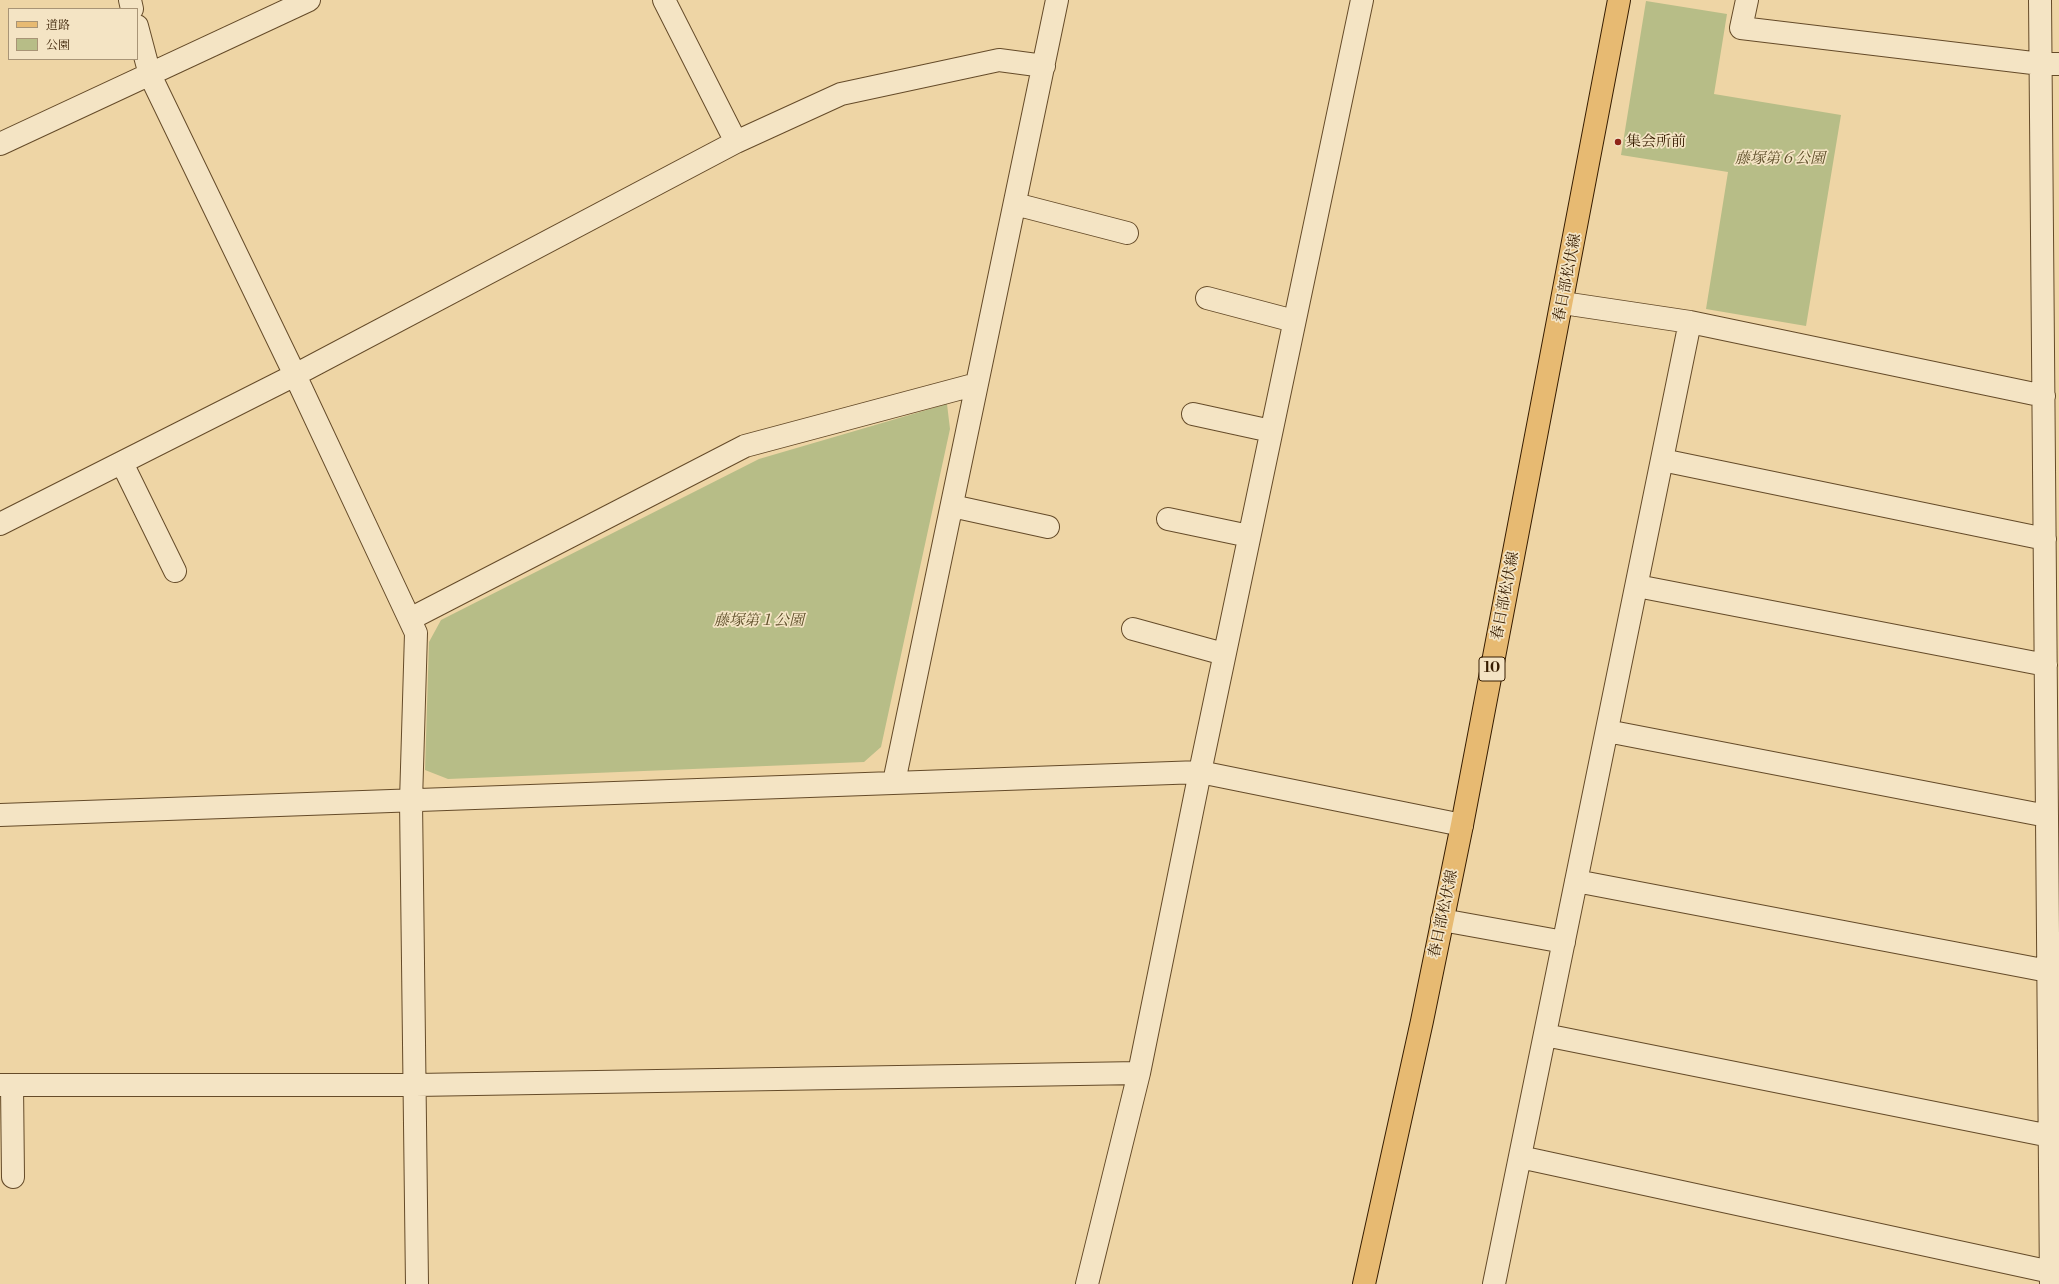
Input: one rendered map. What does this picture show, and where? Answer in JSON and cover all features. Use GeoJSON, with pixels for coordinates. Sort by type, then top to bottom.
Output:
{"type":"FeatureCollection","features":[{"type":"Feature","properties":{"kind":"main road","name":"春日部松伏線"},"geometry":{"type":"LineString","coordinates":[[1364,1284],[1462,825],[1620,0]]}},
{"type":"Feature","properties":{"kind":"street"},"geometry":{"type":"LineString","coordinates":[[0,144],[309,0]]}},
{"type":"Feature","properties":{"kind":"street"},"geometry":{"type":"LineString","coordinates":[[664,0],[736,142]]}},
{"type":"Feature","properties":{"kind":"street"},"geometry":{"type":"LineString","coordinates":[[894,782],[1057,0]]}},
{"type":"Feature","properties":{"kind":"street"},"geometry":{"type":"LineString","coordinates":[[1087,1284],[1139,1073],[1224,654],[1362,0]]}},
{"type":"Feature","properties":{"kind":"street"},"geometry":{"type":"LineString","coordinates":[[1747,0],[1741,28],[2050,64]]}},
{"type":"Feature","properties":{"kind":"street"},"geometry":{"type":"LineString","coordinates":[[1520,1157],[2051,1278],[2055,1173],[2050,1136],[2054,1024],[2048,971],[2054,891],[2047,816],[2053,749],[2046,665],[2052,628],[2045,538],[2052,488],[2044,396],[2051,354],[2050,64],[2040,0]]}},
{"type":"Feature","properties":{"kind":"street"},"geometry":{"type":"LineString","coordinates":[[138,30],[150,75],[295,375],[416,633],[411,801],[416,1085],[417,1284]]}},
{"type":"Feature","properties":{"kind":"street"},"geometry":{"type":"LineString","coordinates":[[0,524],[295,375],[736,142],[841,94],[999,60],[1044,66]]}},
{"type":"Feature","properties":{"kind":"street"},"geometry":{"type":"LineString","coordinates":[[1015,204],[1127,233]]}},
{"type":"Feature","properties":{"kind":"street"},"geometry":{"type":"LineString","coordinates":[[1207,298],[1294,321]]}},
{"type":"Feature","properties":{"kind":"street"},"geometry":{"type":"LineString","coordinates":[[1563,303],[1690,322],[2044,396]]}},
{"type":"Feature","properties":{"kind":"street"},"geometry":{"type":"LineString","coordinates":[[1496,1284],[1520,1157],[1690,322]]}},
{"type":"Feature","properties":{"kind":"street"},"geometry":{"type":"LineString","coordinates":[[410,619],[745,446],[977,384]]}},
{"type":"Feature","properties":{"kind":"street"},"geometry":{"type":"LineString","coordinates":[[1193,414],[1271,431]]}},
{"type":"Feature","properties":{"kind":"street"},"geometry":{"type":"LineString","coordinates":[[1662,460],[2045,538]]}},
{"type":"Feature","properties":{"kind":"street"},"geometry":{"type":"LineString","coordinates":[[122,463],[175,571]]}},
{"type":"Feature","properties":{"kind":"street"},"geometry":{"type":"LineString","coordinates":[[952,506],[1048,528]]}},
{"type":"Feature","properties":{"kind":"street"},"geometry":{"type":"LineString","coordinates":[[1168,520],[1249,536]]}},
{"type":"Feature","properties":{"kind":"street"},"geometry":{"type":"LineString","coordinates":[[1637,586],[2046,665]]}},
{"type":"Feature","properties":{"kind":"street"},"geometry":{"type":"LineString","coordinates":[[1133,628],[1224,654]]}},
{"type":"Feature","properties":{"kind":"street"},"geometry":{"type":"LineString","coordinates":[[1607,731],[2047,816]]}},
{"type":"Feature","properties":{"kind":"street"},"geometry":{"type":"LineString","coordinates":[[0,815],[1200,772],[1462,825]]}},
{"type":"Feature","properties":{"kind":"street"},"geometry":{"type":"LineString","coordinates":[[1576,881],[2048,971]]}},
{"type":"Feature","properties":{"kind":"street"},"geometry":{"type":"LineString","coordinates":[[1442,920],[1564,942]]}},
{"type":"Feature","properties":{"kind":"street"},"geometry":{"type":"LineString","coordinates":[[1545,1035],[2050,1136]]}},
{"type":"Feature","properties":{"kind":"street"},"geometry":{"type":"LineString","coordinates":[[13,1177],[6,1085],[416,1085],[1139,1073]]}},
{"type":"Feature","properties":{"kind":"green space","name":"藤塚第６公園"},"geometry":{"type":"Polygon","coordinates":[[[1646,1],[1727,14],[1714,94],[1841,115],[1806,326],[1706,309],[1728,172],[1621,155],[1646,1]]]}},
{"type":"Feature","properties":{"kind":"green space","name":"藤塚第１公園"},"geometry":{"type":"Polygon","coordinates":[[[947,404],[950,429],[881,747],[864,762],[448,779],[425,770],[429,642],[441,620],[759,459],[947,404]]]}},
{"type":"Feature","properties":{"kind":"place","name":"集会所前"},"geometry":{"type":"Point","coordinates":[1618,142]}}]}
